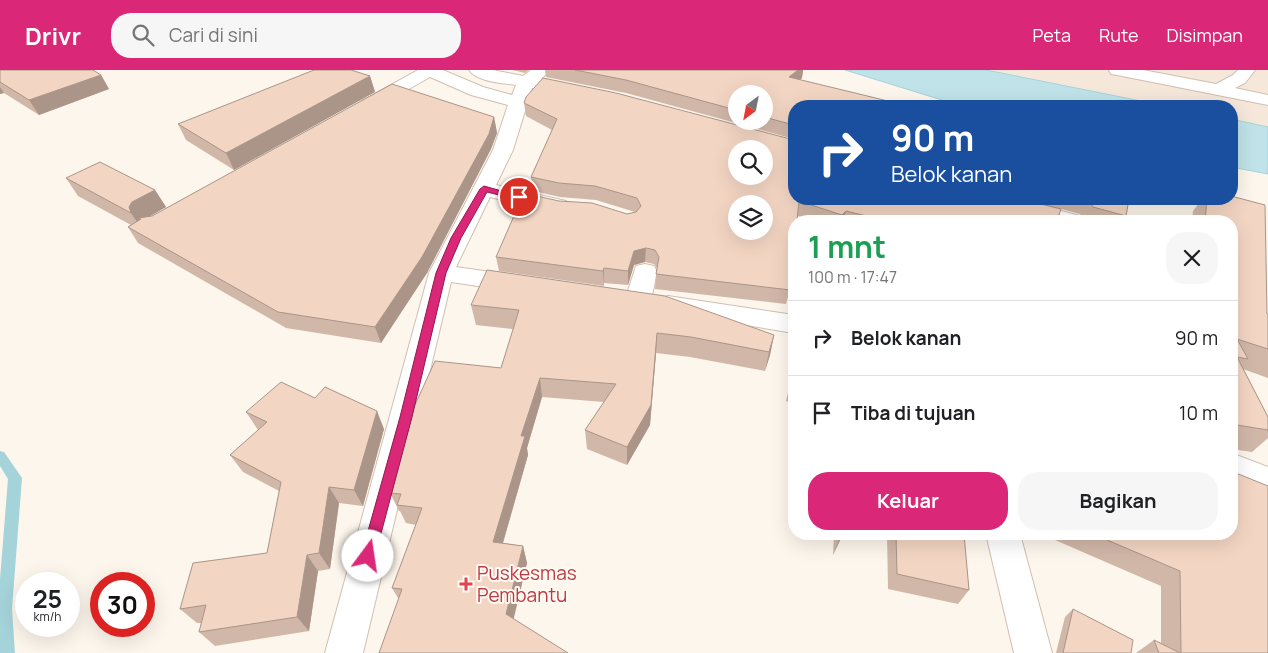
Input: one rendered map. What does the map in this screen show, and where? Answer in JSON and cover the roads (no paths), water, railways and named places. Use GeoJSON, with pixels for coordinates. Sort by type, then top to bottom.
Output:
{"type":"FeatureCollection","features":[{"type":"Feature","properties":{"kind":"street"},"geometry":{"type":"LineString","coordinates":[[353,114],[429,70],[477,91],[522,92],[557,86]]}},
{"type":"Feature","properties":{"kind":"street"},"geometry":{"type":"LineString","coordinates":[[477,70],[496,77],[522,92]]}},
{"type":"Feature","properties":{"kind":"street"},"geometry":{"type":"LineString","coordinates":[[344,653],[441,273],[456,238],[484,189],[504,148],[522,92],[542,70]]}},
{"type":"Feature","properties":{"kind":"street"},"geometry":{"type":"LineString","coordinates":[[1117,70],[1268,100]]}},
{"type":"Feature","properties":{"kind":"street"},"geometry":{"type":"LineString","coordinates":[[1220,90],[1240,79],[1247,70]]}},
{"type":"Feature","properties":{"kind":"street"},"geometry":{"type":"LineString","coordinates":[[484,189],[578,209]]}},
{"type":"Feature","properties":{"kind":"street"},"geometry":{"type":"LineString","coordinates":[[1015,205],[1050,215]]}},
{"type":"Feature","properties":{"kind":"street"},"geometry":{"type":"LineString","coordinates":[[645,272],[628,299],[788,323]]}},
{"type":"Feature","properties":{"kind":"street"},"geometry":{"type":"LineString","coordinates":[[441,273],[539,287]]}},
{"type":"Feature","properties":{"kind":"street"},"geometry":{"type":"LineString","coordinates":[[1238,469],[1268,481]]}},
{"type":"Feature","properties":{"kind":"street"},"geometry":{"type":"LineString","coordinates":[[1005,540],[1033,653]]}},
{"type":"Feature","properties":{"kind":"water"},"geometry":{"type":"Polygon","coordinates":[[[845,70],[986,70],[1136,100],[942,100],[845,70]]]}},
{"type":"Feature","properties":{"kind":"water"},"geometry":{"type":"Polygon","coordinates":[[[1238,121],[1268,127],[1268,174],[1238,168],[1238,121]]]}},
{"type":"Feature","properties":{"kind":"waterway"},"geometry":{"type":"LineString","coordinates":[[0,456],[15,478],[5,609],[7,653]]}},
{"type":"Feature","properties":{"kind":"place","name":"Puskesmas Pembantu"},"geometry":{"type":"Point","coordinates":[466,584]}}]}
